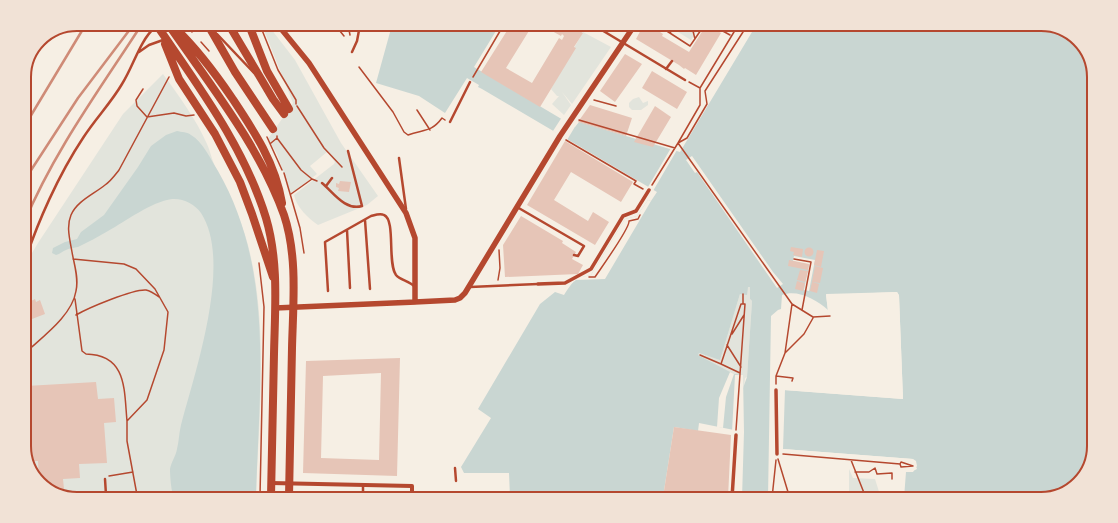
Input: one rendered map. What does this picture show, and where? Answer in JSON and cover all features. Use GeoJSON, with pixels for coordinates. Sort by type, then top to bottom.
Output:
{"type":"FeatureCollection","features":[{"type":"Feature","properties":{"kind":"highway"},"geometry":{"type":"LineString","coordinates":[[156,31],[156,34],[163,40],[179,79],[215,134],[238,177],[275,283]]}},
{"type":"Feature","properties":{"kind":"highway"},"geometry":{"type":"LineString","coordinates":[[162,31],[230,135],[253,183],[265,215],[272,242],[275,308],[271,492]]}},
{"type":"Feature","properties":{"kind":"highway"},"geometry":{"type":"LineString","coordinates":[[173,31],[258,158],[284,217]]}},
{"type":"Feature","properties":{"kind":"highway"},"geometry":{"type":"LineString","coordinates":[[163,40],[172,39],[176,31]]}},
{"type":"Feature","properties":{"kind":"highway"},"geometry":{"type":"LineString","coordinates":[[179,31],[208,62],[261,142],[275,172],[292,257],[293,307],[289,492]]}},
{"type":"Feature","properties":{"kind":"highway"},"geometry":{"type":"LineString","coordinates":[[212,31],[236,72],[274,129]]}},
{"type":"Feature","properties":{"kind":"highway"},"geometry":{"type":"LineString","coordinates":[[232,31],[262,82],[286,112],[267,71],[251,31]]}},
{"type":"Feature","properties":{"kind":"street"},"geometry":{"type":"LineString","coordinates":[[283,31],[309,63],[406,212],[415,238],[416,302]]}},
{"type":"Feature","properties":{"kind":"street"},"geometry":{"type":"LineString","coordinates":[[275,308],[416,302],[458,299],[462,296],[469,287],[560,136],[631,31]]}},
{"type":"Feature","properties":{"kind":"street"},"geometry":{"type":"LineString","coordinates":[[538,284],[565,283],[591,270],[623,216],[636,211],[649,191]]}},
{"type":"Feature","properties":{"kind":"street"},"geometry":{"type":"LineString","coordinates":[[776,390],[777,454]]}},
{"type":"Feature","properties":{"kind":"street"},"geometry":{"type":"LineString","coordinates":[[732,492],[736,433]]}},
{"type":"Feature","properties":{"kind":"street"},"geometry":{"type":"LineString","coordinates":[[271,483],[412,486],[412,492]]}},
{"type":"Feature","properties":{"kind":"lane"},"geometry":{"type":"LineString","coordinates":[[31,242],[65,167],[83,138],[121,86],[139,53],[141,45],[152,31]]}},
{"type":"Feature","properties":{"kind":"lane"},"geometry":{"type":"LineString","coordinates":[[214,31],[262,82]]}},
{"type":"Feature","properties":{"kind":"lane"},"geometry":{"type":"LineString","coordinates":[[352,52],[357,41],[359,31]]}},
{"type":"Feature","properties":{"kind":"lane"},"geometry":{"type":"LineString","coordinates":[[603,31],[685,80]]}},
{"type":"Feature","properties":{"kind":"lane"},"geometry":{"type":"LineString","coordinates":[[139,53],[149,45],[163,40]]}},
{"type":"Feature","properties":{"kind":"lane"},"geometry":{"type":"LineString","coordinates":[[666,69],[672,61]]}},
{"type":"Feature","properties":{"kind":"lane"},"geometry":{"type":"LineString","coordinates":[[450,122],[470,82]]}},
{"type":"Feature","properties":{"kind":"lane"},"geometry":{"type":"LineString","coordinates":[[322,183],[348,206],[355,208],[362,206],[348,152]]}},
{"type":"Feature","properties":{"kind":"lane"},"geometry":{"type":"LineString","coordinates":[[399,158],[406,212]]}},
{"type":"Feature","properties":{"kind":"lane"},"geometry":{"type":"LineString","coordinates":[[326,186],[332,178]]}},
{"type":"Feature","properties":{"kind":"lane"},"geometry":{"type":"LineString","coordinates":[[517,206],[584,246],[578,256],[574,255]]}},
{"type":"Feature","properties":{"kind":"lane"},"geometry":{"type":"LineString","coordinates":[[328,291],[325,242],[379,214],[387,218],[389,225],[392,265],[396,275],[413,285],[415,289]]}},
{"type":"Feature","properties":{"kind":"lane"},"geometry":{"type":"LineString","coordinates":[[365,220],[370,289]]}},
{"type":"Feature","properties":{"kind":"lane"},"geometry":{"type":"LineString","coordinates":[[347,230],[350,288]]}},
{"type":"Feature","properties":{"kind":"lane"},"geometry":{"type":"LineString","coordinates":[[469,287],[538,284]]}},
{"type":"Feature","properties":{"kind":"lane"},"geometry":{"type":"LineString","coordinates":[[456,468],[456,481]]}},
{"type":"Feature","properties":{"kind":"lane"},"geometry":{"type":"LineString","coordinates":[[105,479],[106,492]]}},
{"type":"Feature","properties":{"kind":"lane"},"geometry":{"type":"LineString","coordinates":[[363,484],[363,492]]}},
{"type":"Feature","properties":{"kind":"path"},"geometry":{"type":"LineString","coordinates":[[340,31],[344,36]]}},
{"type":"Feature","properties":{"kind":"path"},"geometry":{"type":"LineString","coordinates":[[349,31],[350,35]]}},
{"type":"Feature","properties":{"kind":"path"},"geometry":{"type":"LineString","coordinates":[[470,82],[500,31]]}},
{"type":"Feature","properties":{"kind":"path"},"geometry":{"type":"LineString","coordinates":[[667,31],[690,46],[700,31]]}},
{"type":"Feature","properties":{"kind":"path"},"geometry":{"type":"LineString","coordinates":[[693,31],[695,39]]}},
{"type":"Feature","properties":{"kind":"path"},"geometry":{"type":"LineString","coordinates":[[723,31],[731,36]]}},
{"type":"Feature","properties":{"kind":"path"},"geometry":{"type":"LineString","coordinates":[[569,141],[636,181],[634,184],[649,191],[700,106],[700,88],[734,31]]}},
{"type":"Feature","properties":{"kind":"path"},"geometry":{"type":"LineString","coordinates":[[678,143],[687,138],[708,104],[705,91],[743,31]]}},
{"type":"Feature","properties":{"kind":"path"},"geometry":{"type":"LineString","coordinates":[[359,67],[389,106],[404,132],[408,135],[430,130],[436,126],[442,118],[450,122]]}},
{"type":"Feature","properties":{"kind":"path"},"geometry":{"type":"LineString","coordinates":[[136,492],[127,441],[127,421],[123,378],[120,373],[102,356],[83,353],[76,315],[75,297],[77,286],[69,235],[69,220],[73,211],[82,202],[113,178],[126,158],[168,78],[172,84]]}},
{"type":"Feature","properties":{"kind":"path"},"geometry":{"type":"LineString","coordinates":[[685,80],[700,88]]}},
{"type":"Feature","properties":{"kind":"path"},"geometry":{"type":"LineString","coordinates":[[143,89],[136,100],[137,106],[147,117],[174,113],[194,115]]}},
{"type":"Feature","properties":{"kind":"path"},"geometry":{"type":"LineString","coordinates":[[592,99],[616,106]]}},
{"type":"Feature","properties":{"kind":"path"},"geometry":{"type":"LineString","coordinates":[[296,104],[324,148],[342,168]]}},
{"type":"Feature","properties":{"kind":"path"},"geometry":{"type":"LineString","coordinates":[[417,110],[430,130]]}},
{"type":"Feature","properties":{"kind":"path"},"geometry":{"type":"LineString","coordinates":[[191,111],[197,121]]}},
{"type":"Feature","properties":{"kind":"path"},"geometry":{"type":"LineString","coordinates":[[578,120],[675,148]]}},
{"type":"Feature","properties":{"kind":"path"},"geometry":{"type":"LineString","coordinates":[[271,143],[277,138]]}},
{"type":"Feature","properties":{"kind":"path"},"geometry":{"type":"LineString","coordinates":[[678,143],[792,304],[813,317],[830,316]]}},
{"type":"Feature","properties":{"kind":"path"},"geometry":{"type":"LineString","coordinates":[[291,194],[312,179],[322,183]]}},
{"type":"Feature","properties":{"kind":"path"},"geometry":{"type":"LineString","coordinates":[[496,286],[500,268],[499,248]]}},
{"type":"Feature","properties":{"kind":"path"},"geometry":{"type":"LineString","coordinates":[[73,259],[124,264],[136,269],[161,298],[168,312],[162,357],[147,400],[127,421]]}},
{"type":"Feature","properties":{"kind":"path"},"geometry":{"type":"LineString","coordinates":[[794,259],[811,262],[802,310]]}},
{"type":"Feature","properties":{"kind":"path"},"geometry":{"type":"LineString","coordinates":[[258,260],[264,307],[260,492]]}},
{"type":"Feature","properties":{"kind":"path"},"geometry":{"type":"LineString","coordinates":[[76,315],[94,305],[140,290],[153,292],[161,298]]}},
{"type":"Feature","properties":{"kind":"path"},"geometry":{"type":"LineString","coordinates":[[721,364],[740,304],[742,304],[744,294]]}},
{"type":"Feature","properties":{"kind":"path"},"geometry":{"type":"LineString","coordinates":[[31,347],[57,322],[70,306],[75,297]]}},
{"type":"Feature","properties":{"kind":"path"},"geometry":{"type":"LineString","coordinates":[[736,433],[745,304],[742,304]]}},
{"type":"Feature","properties":{"kind":"path"},"geometry":{"type":"LineString","coordinates":[[776,390],[776,376],[785,353],[792,304]]}},
{"type":"Feature","properties":{"kind":"path"},"geometry":{"type":"LineString","coordinates":[[731,335],[744,315]]}},
{"type":"Feature","properties":{"kind":"path"},"geometry":{"type":"LineString","coordinates":[[785,353],[804,334],[813,317]]}},
{"type":"Feature","properties":{"kind":"path"},"geometry":{"type":"LineString","coordinates":[[727,345],[741,367]]}},
{"type":"Feature","properties":{"kind":"path"},"geometry":{"type":"LineString","coordinates":[[700,355],[740,374]]}},
{"type":"Feature","properties":{"kind":"path"},"geometry":{"type":"LineString","coordinates":[[776,376],[793,378],[792,381]]}},
{"type":"Feature","properties":{"kind":"path"},"geometry":{"type":"LineString","coordinates":[[777,454],[900,464],[901,462],[906,462],[913,466],[901,467],[900,464]]}},
{"type":"Feature","properties":{"kind":"path"},"geometry":{"type":"LineString","coordinates":[[773,492],[777,454]]}},
{"type":"Feature","properties":{"kind":"path"},"geometry":{"type":"LineString","coordinates":[[777,454],[788,492]]}},
{"type":"Feature","properties":{"kind":"path"},"geometry":{"type":"LineString","coordinates":[[851,460],[863,492]]}},
{"type":"Feature","properties":{"kind":"path"},"geometry":{"type":"LineString","coordinates":[[855,472],[869,472],[875,468],[877,474],[892,473],[892,479]]}},
{"type":"Feature","properties":{"kind":"path"},"geometry":{"type":"LineString","coordinates":[[105,479],[113,474],[133,472]]}},
{"type":"Feature","properties":{"kind":"shaded area"},"geometry":{"type":"Polygon","coordinates":[[[264,31],[273,31],[295,60],[341,143],[378,196],[367,205],[318,225],[300,208],[294,195],[335,162],[327,152],[310,166],[317,174],[291,194],[277,154],[268,139],[293,103],[264,31]]]}},
{"type":"Feature","properties":{"kind":"shaded area"},"geometry":{"type":"Polygon","coordinates":[[[390,31],[496,31],[474,67],[575,127],[579,122],[680,152],[753,31],[1041,31],[1050,32],[1067,39],[1079,51],[1085,62],[1087,74],[1087,446],[1086,455],[1081,469],[1067,484],[1047,492],[904,492],[906,472],[911,472],[917,469],[913,459],[783,449],[785,390],[903,399],[899,296],[897,292],[826,295],[828,310],[818,302],[800,294],[788,293],[782,295],[781,309],[771,316],[768,492],[742,492],[744,432],[699,423],[698,431],[674,427],[664,492],[510,492],[509,473],[464,473],[461,467],[491,418],[478,409],[540,304],[555,292],[564,295],[575,281],[581,277],[591,275],[625,219],[637,216],[648,200],[651,201],[657,192],[478,87],[479,85],[467,78],[445,113],[419,96],[376,83],[390,31]],[[748,287],[747,295],[740,294],[720,360],[699,353],[698,355],[734,374],[743,375],[743,388],[747,377],[752,301],[750,299],[750,287],[748,287]]]}},
{"type":"Feature","properties":{"kind":"shaded area"},"geometry":{"type":"Polygon","coordinates":[[[678,31],[697,31],[691,40],[678,31]]]}},
{"type":"Feature","properties":{"kind":"shaded area"},"geometry":{"type":"Polygon","coordinates":[[[583,32],[611,47],[572,104],[562,92],[571,105],[564,115],[552,104],[559,96],[557,96],[551,89],[583,32]]]}},
{"type":"Feature","properties":{"kind":"shaded area"},"geometry":{"type":"Polygon","coordinates":[[[163,74],[187,108],[203,135],[245,234],[259,307],[261,338],[256,492],[68,491],[54,486],[49,482],[37,469],[33,461],[31,449],[31,255],[123,114],[163,74]]]}},
{"type":"Feature","properties":{"kind":"shaded area"},"geometry":{"type":"Polygon","coordinates":[[[639,97],[643,103],[648,101],[648,105],[641,110],[632,110],[629,107],[629,103],[633,99],[639,97]]]}},
{"type":"Feature","properties":{"kind":"shaded area"},"geometry":{"type":"Polygon","coordinates":[[[177,131],[188,133],[203,147],[218,171],[236,209],[248,248],[256,289],[260,330],[256,492],[172,492],[170,469],[176,452],[181,425],[202,348],[212,288],[213,259],[210,234],[201,213],[188,202],[176,199],[164,201],[139,212],[78,247],[68,249],[56,255],[52,253],[53,248],[65,242],[77,239],[81,232],[104,215],[151,146],[166,135],[177,131]]]}},
{"type":"Feature","properties":{"kind":"shaded area"},"geometry":{"type":"Polygon","coordinates":[[[750,287],[750,299],[752,301],[747,377],[745,378],[744,387],[742,389],[735,375],[698,355],[698,353],[720,359],[740,294],[750,287]]]}},
{"type":"Feature","properties":{"kind":"shaded area"},"geometry":{"type":"Polygon","coordinates":[[[849,469],[853,478],[875,479],[879,492],[849,492],[849,469]]]}},
{"type":"Feature","properties":{"kind":"pier"},"geometry":{"type":"Polygon","coordinates":[[[562,117],[576,125],[567,140],[553,131],[562,117]]]}},
{"type":"Feature","properties":{"kind":"pier"},"geometry":{"type":"Polygon","coordinates":[[[671,148],[677,150],[653,191],[648,187],[671,148]]]}},
{"type":"Feature","properties":{"kind":"pier"},"geometry":{"type":"Polygon","coordinates":[[[692,156],[783,284],[777,288],[697,172],[695,173],[686,160],[692,156]]]}},
{"type":"Feature","properties":{"kind":"pier"},"geometry":{"type":"Polygon","coordinates":[[[648,200],[651,201],[605,279],[576,280],[577,278],[591,275],[625,219],[637,216],[648,200]]]}},
{"type":"Feature","properties":{"kind":"pier"},"geometry":{"type":"Polygon","coordinates":[[[794,256],[815,260],[809,291],[804,290],[809,265],[793,261],[794,256]]]}},
{"type":"Feature","properties":{"kind":"pier"},"geometry":{"type":"Polygon","coordinates":[[[897,292],[899,295],[903,399],[783,390],[785,388],[901,397],[896,294],[828,296],[830,310],[828,312],[826,294],[897,292]]]}},
{"type":"Feature","properties":{"kind":"pier"},"geometry":{"type":"Polygon","coordinates":[[[730,372],[734,374],[726,397],[723,428],[717,427],[719,398],[730,372]]]}},
{"type":"Feature","properties":{"kind":"pier"},"geometry":{"type":"Polygon","coordinates":[[[735,375],[743,375],[744,432],[742,434],[732,432],[735,375]]]}},
{"type":"Feature","properties":{"kind":"pier"},"geometry":{"type":"Polygon","coordinates":[[[783,449],[913,459],[916,461],[917,466],[913,472],[906,472],[904,471],[914,469],[914,462],[783,451],[783,449]]]}},
{"type":"Feature","properties":{"kind":"building"},"geometry":{"type":"Polygon","coordinates":[[[507,31],[529,31],[506,68],[532,83],[559,38],[562,40],[564,36],[552,31],[580,31],[583,33],[574,47],[576,48],[540,107],[481,72],[507,31]]]}},
{"type":"Feature","properties":{"kind":"building"},"geometry":{"type":"Polygon","coordinates":[[[640,31],[658,31],[663,34],[662,36],[689,52],[702,31],[718,31],[721,33],[696,75],[636,39],[640,31]]]}},
{"type":"Feature","properties":{"kind":"building"},"geometry":{"type":"Polygon","coordinates":[[[625,54],[642,64],[615,102],[600,91],[625,54]]]}},
{"type":"Feature","properties":{"kind":"building"},"geometry":{"type":"Polygon","coordinates":[[[652,71],[687,92],[677,109],[642,88],[652,71]]]}},
{"type":"Feature","properties":{"kind":"building"},"geometry":{"type":"Polygon","coordinates":[[[590,105],[632,118],[626,136],[578,122],[590,105]]]}},
{"type":"Feature","properties":{"kind":"building"},"geometry":{"type":"Polygon","coordinates":[[[655,106],[671,117],[653,147],[634,142],[655,106]]]}},
{"type":"Feature","properties":{"kind":"building"},"geometry":{"type":"Polygon","coordinates":[[[565,141],[633,182],[621,202],[571,172],[554,200],[588,221],[593,212],[609,222],[595,245],[527,205],[565,141]]]}},
{"type":"Feature","properties":{"kind":"building"},"geometry":{"type":"Polygon","coordinates":[[[340,181],[351,182],[349,192],[338,191],[339,188],[336,187],[336,183],[339,184],[340,181]]]}},
{"type":"Feature","properties":{"kind":"building"},"geometry":{"type":"Polygon","coordinates":[[[521,216],[563,241],[562,243],[576,252],[572,259],[583,265],[578,274],[505,277],[503,245],[521,216]]]}},
{"type":"Feature","properties":{"kind":"building"},"geometry":{"type":"Polygon","coordinates":[[[791,247],[803,249],[802,257],[793,255],[794,252],[790,251],[791,247]]]}},
{"type":"Feature","properties":{"kind":"building"},"geometry":{"type":"Polygon","coordinates":[[[807,248],[811,248],[813,252],[811,256],[807,256],[805,254],[805,250],[807,248]]]}},
{"type":"Feature","properties":{"kind":"building"},"geometry":{"type":"Polygon","coordinates":[[[817,250],[824,251],[821,267],[814,265],[817,250]]]}},
{"type":"Feature","properties":{"kind":"building"},"geometry":{"type":"Polygon","coordinates":[[[789,260],[809,264],[808,270],[788,266],[789,260]]]}},
{"type":"Feature","properties":{"kind":"building"},"geometry":{"type":"Polygon","coordinates":[[[815,266],[823,268],[820,283],[812,282],[815,266]]]}},
{"type":"Feature","properties":{"kind":"building"},"geometry":{"type":"Polygon","coordinates":[[[800,270],[808,271],[805,282],[797,280],[800,270]]]}},
{"type":"Feature","properties":{"kind":"building"},"geometry":{"type":"Polygon","coordinates":[[[797,281],[805,283],[803,291],[795,289],[797,281]]]}},
{"type":"Feature","properties":{"kind":"building"},"geometry":{"type":"Polygon","coordinates":[[[812,282],[819,284],[817,293],[810,291],[812,282]]]}},
{"type":"Feature","properties":{"kind":"building"},"geometry":{"type":"Polygon","coordinates":[[[35,299],[36,302],[40,300],[45,314],[32,319],[31,301],[35,299]]]}},
{"type":"Feature","properties":{"kind":"building"},"geometry":{"type":"Polygon","coordinates":[[[400,358],[397,476],[303,473],[306,361],[400,358]],[[381,373],[323,376],[321,458],[379,460],[381,373]]]}},
{"type":"Feature","properties":{"kind":"building"},"geometry":{"type":"Polygon","coordinates":[[[96,382],[98,399],[114,398],[116,422],[104,423],[107,463],[79,464],[80,478],[63,479],[64,489],[54,486],[49,482],[38,471],[38,461],[33,461],[31,449],[31,386],[96,382]]]}},
{"type":"Feature","properties":{"kind":"building"},"geometry":{"type":"Polygon","coordinates":[[[674,427],[731,435],[728,492],[664,492],[674,427]]]}},
{"type":"Feature","properties":{"kind":"railway"},"geometry":{"type":"LineString","coordinates":[[31,115],[82,31]]}},
{"type":"Feature","properties":{"kind":"railway"},"geometry":{"type":"LineString","coordinates":[[31,170],[78,98],[129,31]]}},
{"type":"Feature","properties":{"kind":"railway"},"geometry":{"type":"LineString","coordinates":[[31,207],[49,171],[78,121],[137,31]]}}]}
